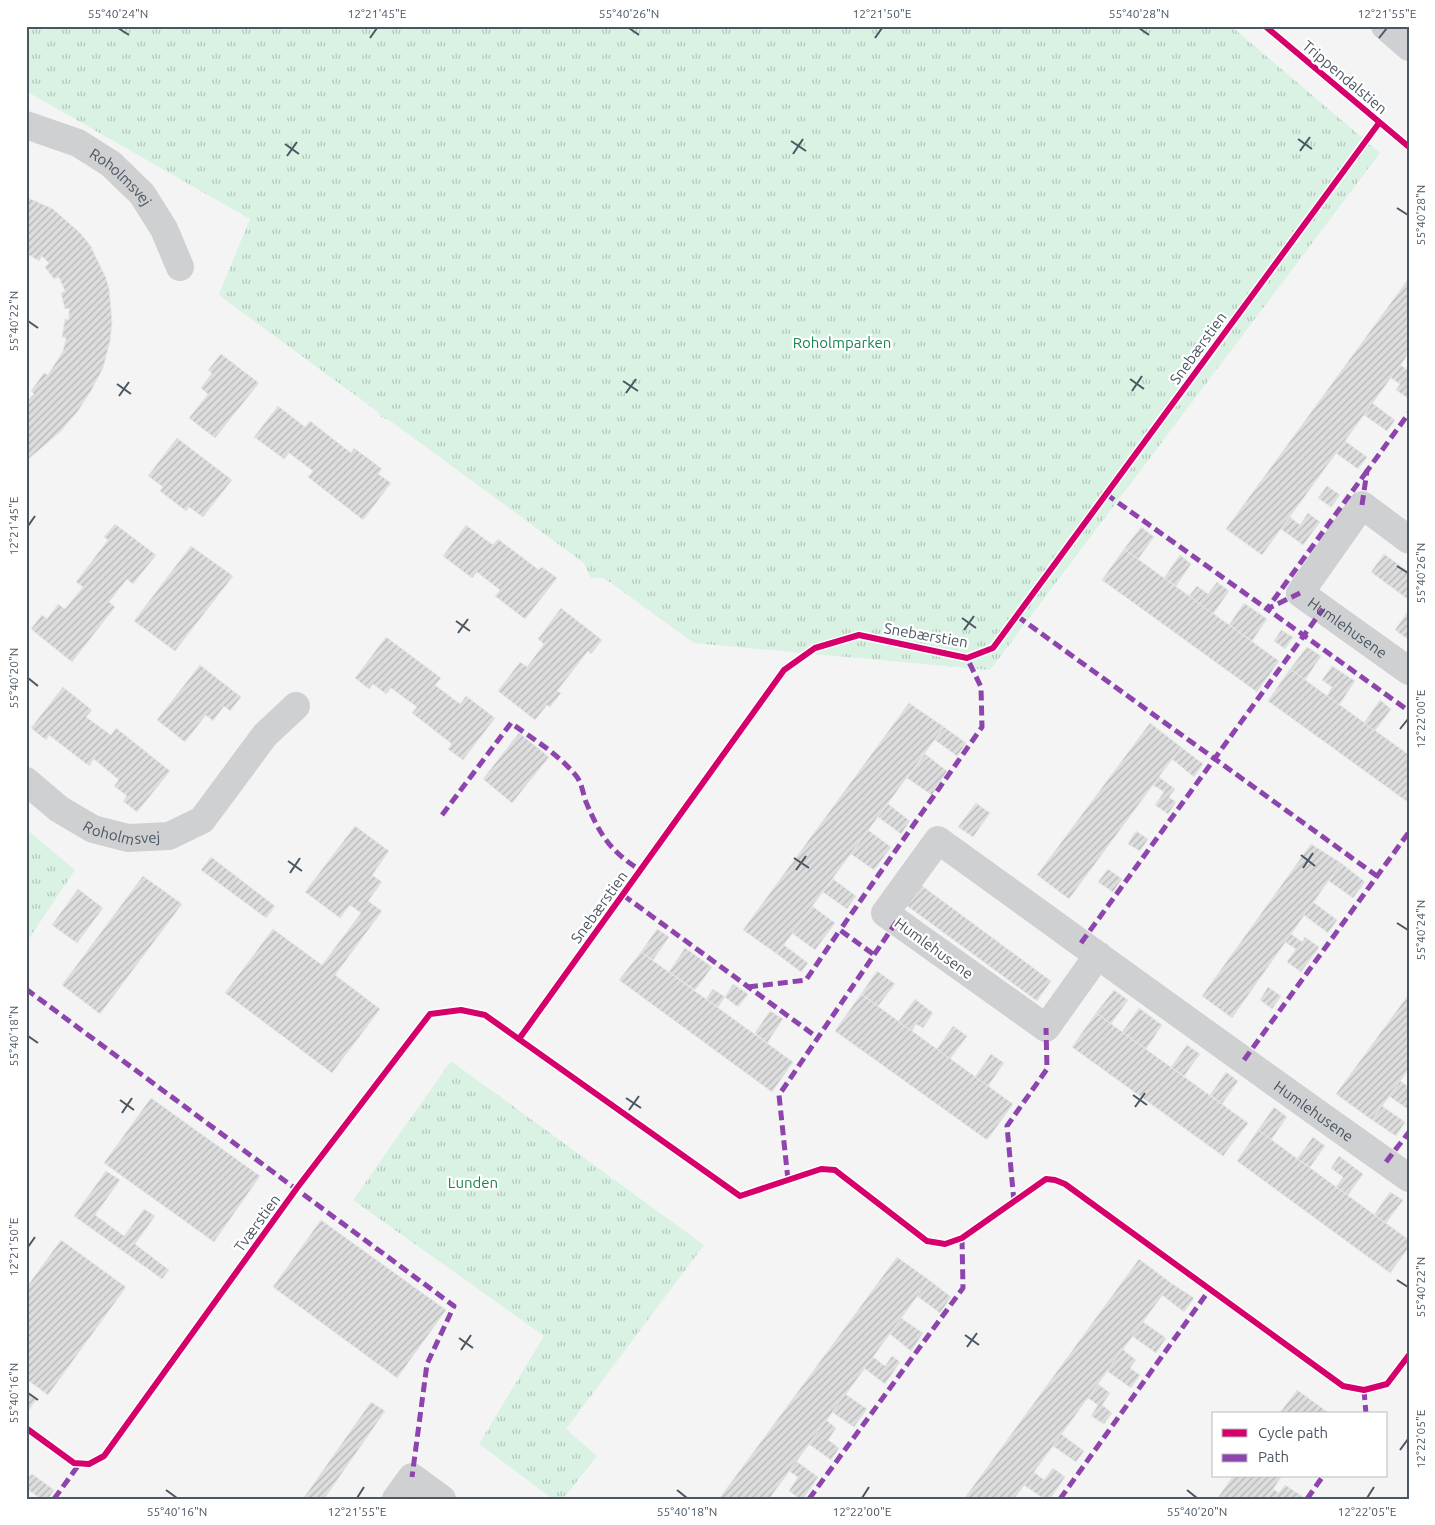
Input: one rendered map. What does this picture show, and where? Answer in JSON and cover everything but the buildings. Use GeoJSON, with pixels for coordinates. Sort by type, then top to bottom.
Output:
{"type":"FeatureCollection","features":[{"type":"Feature","properties":{"kind":"street"},"geometry":{"type":"LineString","coordinates":[[1385,26],[1409,47]]}},
{"type":"Feature","properties":{"kind":"street","name":"Roholmsvej"},"geometry":{"type":"LineString","coordinates":[[26,124],[78,143],[111,164],[142,194],[164,229],[180,267]]}},
{"type":"Feature","properties":{"kind":"street","name":"Humlehusene"},"geometry":{"type":"LineString","coordinates":[[1409,540],[1362,505],[1300,593],[1409,671]]}},
{"type":"Feature","properties":{"kind":"street","name":"Roholmsvej"},"geometry":{"type":"LineString","coordinates":[[26,781],[59,809],[93,829],[128,838],[169,836],[202,820],[265,735],[296,706]]}},
{"type":"Feature","properties":{"kind":"street","name":"Humlehusene"},"geometry":{"type":"LineString","coordinates":[[1098,955],[1046,1028],[886,913],[938,840],[1409,1178]]}},
{"type":"Feature","properties":{"kind":"street"},"geometry":{"type":"LineString","coordinates":[[396,1499],[412,1476],[442,1499]]}},
{"type":"Feature","properties":{"kind":"green space","name":"Roholmparken"},"geometry":{"type":"Polygon","coordinates":[[[26,26],[1231,26],[1380,153],[990,670],[694,643],[604,578],[591,578],[584,563],[389,420],[381,417],[377,411],[224,299],[219,294],[250,219],[26,91],[26,26]]]}},
{"type":"Feature","properties":{"kind":"green space"},"geometry":{"type":"Polygon","coordinates":[[[26,829],[75,870],[26,943],[26,829]]]}},
{"type":"Feature","properties":{"kind":"green space","name":"Lunden"},"geometry":{"type":"Polygon","coordinates":[[[451,1061],[704,1245],[566,1429],[597,1456],[563,1499],[553,1499],[479,1444],[544,1336],[353,1200],[451,1061]]]}},
{"type":"Feature","properties":{"kind":"marked path"},"geometry":{"type":"LineString","coordinates":[[1362,505],[1367,471],[1409,413]]}},
{"type":"Feature","properties":{"kind":"marked path"},"geometry":{"type":"LineString","coordinates":[[1367,471],[1267,609],[1409,711]]}},
{"type":"Feature","properties":{"kind":"marked path"},"geometry":{"type":"LineString","coordinates":[[1106,494],[1267,609],[1300,593]]}},
{"type":"Feature","properties":{"kind":"marked path"},"geometry":{"type":"LineString","coordinates":[[1081,943],[1323,609]]}},
{"type":"Feature","properties":{"kind":"marked path"},"geometry":{"type":"LineString","coordinates":[[1017,616],[1377,876]]}},
{"type":"Feature","properties":{"kind":"marked path"},"geometry":{"type":"LineString","coordinates":[[873,954],[840,930],[982,727],[981,687],[967,658]]}},
{"type":"Feature","properties":{"kind":"marked path"},"geometry":{"type":"LineString","coordinates":[[442,815],[511,723],[546,748],[570,769],[579,780],[586,802],[601,833],[613,849],[640,870]]}},
{"type":"Feature","properties":{"kind":"marked path"},"geometry":{"type":"LineString","coordinates":[[1244,1060],[1409,832]]}},
{"type":"Feature","properties":{"kind":"marked path"},"geometry":{"type":"LineString","coordinates":[[623,895],[818,1038]]}},
{"type":"Feature","properties":{"kind":"marked path"},"geometry":{"type":"LineString","coordinates":[[788,1180],[779,1095],[897,921]]}},
{"type":"Feature","properties":{"kind":"marked path"},"geometry":{"type":"LineString","coordinates":[[748,987],[806,980],[840,930]]}},
{"type":"Feature","properties":{"kind":"marked path"},"geometry":{"type":"LineString","coordinates":[[26,989],[454,1306],[427,1364],[412,1477]]}},
{"type":"Feature","properties":{"kind":"marked path"},"geometry":{"type":"LineString","coordinates":[[1014,1202],[1007,1126],[1047,1069],[1046,1028]]}},
{"type":"Feature","properties":{"kind":"marked path"},"geometry":{"type":"LineString","coordinates":[[1386,1162],[1409,1132]]}},
{"type":"Feature","properties":{"kind":"marked path"},"geometry":{"type":"LineString","coordinates":[[809,1499],[963,1288],[962,1238]]}},
{"type":"Feature","properties":{"kind":"marked path"},"geometry":{"type":"LineString","coordinates":[[1060,1499],[1210,1289]]}},
{"type":"Feature","properties":{"kind":"marked path"},"geometry":{"type":"LineString","coordinates":[[1364,1390],[1366,1412]]}},
{"type":"Feature","properties":{"kind":"marked path"},"geometry":{"type":"LineString","coordinates":[[54,1499],[80,1463]]}},
{"type":"Feature","properties":{"kind":"marked path"},"geometry":{"type":"LineString","coordinates":[[1307,1499],[1322,1478]]}},
{"type":"Feature","properties":{"kind":"cycle path","name":"Trippendalstien"},"geometry":{"type":"LineString","coordinates":[[1265,26],[1409,147]]}},
{"type":"Feature","properties":{"kind":"cycle path","name":"Trippendalstien"},"geometry":{"type":"LineString","coordinates":[[519,1039],[784,670],[815,648],[859,635],[967,658],[993,648],[1379,123]]}},
{"type":"Feature","properties":{"kind":"cycle path","name":"Tværstien"},"geometry":{"type":"LineString","coordinates":[[26,1428],[74,1463],[89,1464],[104,1456],[297,1188],[430,1014],[461,1010],[485,1015],[740,1196],[821,1169],[835,1170],[927,1241],[945,1244],[962,1238],[1046,1179],[1055,1180],[1065,1184],[1343,1386],[1364,1390],[1387,1384],[1409,1355]]}}]}
